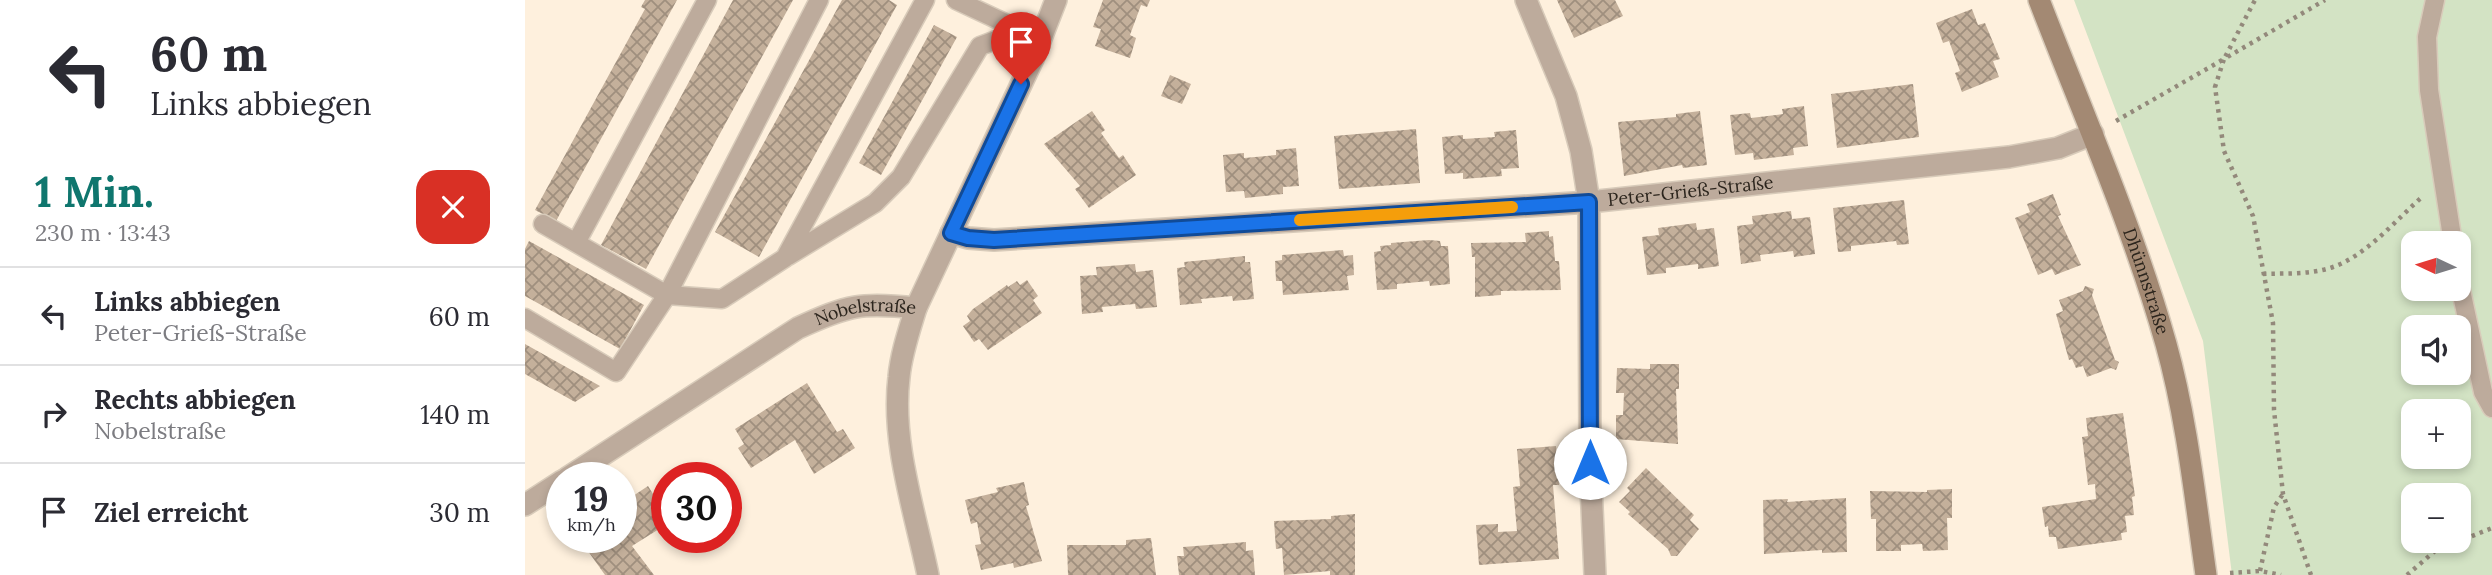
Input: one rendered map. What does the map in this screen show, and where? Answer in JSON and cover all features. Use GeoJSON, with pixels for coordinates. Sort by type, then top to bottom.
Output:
{"type":"FeatureCollection","features":[{"type":"Feature","properties":{"kind":"main road","name":"Dhünnstraße"},"geometry":{"type":"LineString","coordinates":[[2039,0],[2093,134],[2167,346],[2185,430],[2206,575]]}},
{"type":"Feature","properties":{"kind":"street","name":"Nobelstraße"},"geometry":{"type":"LineString","coordinates":[[592,462],[798,328],[832,313],[869,303],[916,309],[1041,40],[1056,0]]}},
{"type":"Feature","properties":{"kind":"street"},"geometry":{"type":"LineString","coordinates":[[1526,0],[1566,96],[1581,151],[1589,202],[1590,463],[1595,575]]}},
{"type":"Feature","properties":{"kind":"street","name":"Peter-Grieß-Straße"},"geometry":{"type":"LineString","coordinates":[[951,233],[968,238],[994,240],[1589,202],[2009,157],[2058,148],[2093,134]]}},
{"type":"Feature","properties":{"kind":"street"},"geometry":{"type":"LineString","coordinates":[[916,309],[899,377],[898,407],[900,438],[928,575]]}},
{"type":"Feature","properties":{"kind":"street"},"geometry":{"type":"LineString","coordinates":[[525,505],[546,491]]}},
{"type":"Feature","properties":{"kind":"lane"},"geometry":{"type":"LineString","coordinates":[[576,242],[707,0]]}},
{"type":"Feature","properties":{"kind":"lane"},"geometry":{"type":"LineString","coordinates":[[525,318],[616,372],[667,295],[819,0]]}},
{"type":"Feature","properties":{"kind":"lane"},"geometry":{"type":"LineString","coordinates":[[785,258],[925,0]]}},
{"type":"Feature","properties":{"kind":"lane"},"geometry":{"type":"LineString","coordinates":[[956,0],[1041,40]]}},
{"type":"Feature","properties":{"kind":"lane"},"geometry":{"type":"LineString","coordinates":[[2435,0],[2427,37],[2429,90],[2451,231]]}},
{"type":"Feature","properties":{"kind":"lane"},"geometry":{"type":"LineString","coordinates":[[543,224],[667,295],[722,299],[875,203],[901,177],[980,46],[996,40],[1041,40]]}},
{"type":"Feature","properties":{"kind":"lane"},"geometry":{"type":"LineString","coordinates":[[2463,301],[2483,392],[2492,408]]}},
{"type":"Feature","properties":{"kind":"path"},"geometry":{"type":"LineString","coordinates":[[2255,0],[2224,59],[2215,88],[2224,151],[2253,216],[2273,323],[2274,410],[2283,494],[2311,575]]}},
{"type":"Feature","properties":{"kind":"path"},"geometry":{"type":"LineString","coordinates":[[2093,134],[2325,0]]}},
{"type":"Feature","properties":{"kind":"path"},"geometry":{"type":"LineString","coordinates":[[2263,274],[2305,274],[2334,267],[2364,248],[2442,179]]}},
{"type":"Feature","properties":{"kind":"path"},"geometry":{"type":"LineString","coordinates":[[2260,571],[2274,507],[2283,494]]}},
{"type":"Feature","properties":{"kind":"path"},"geometry":{"type":"LineString","coordinates":[[2407,575],[2435,551],[2492,528]]}},
{"type":"Feature","properties":{"kind":"path"},"geometry":{"type":"LineString","coordinates":[[2226,575],[2232,572],[2260,571],[2281,575]]}},
{"type":"Feature","properties":{"kind":"green space"},"geometry":{"type":"Polygon","coordinates":[[[2074,0],[2492,0],[2492,575],[2232,575],[2203,341],[2074,0]]]}},
{"type":"Feature","properties":{"kind":"building"},"geometry":{"type":"Polygon","coordinates":[[[645,0],[677,0],[556,221],[535,210],[645,9],[641,7],[645,0]]]}},
{"type":"Feature","properties":{"kind":"building"},"geometry":{"type":"Polygon","coordinates":[[[733,0],[793,0],[646,269],[601,245],[733,0]]]}},
{"type":"Feature","properties":{"kind":"building"},"geometry":{"type":"Polygon","coordinates":[[[842,0],[889,0],[897,5],[759,257],[715,232],[842,0]]]}},
{"type":"Feature","properties":{"kind":"building"},"geometry":{"type":"Polygon","coordinates":[[[1103,0],[1150,0],[1147,7],[1141,5],[1130,35],[1136,38],[1130,58],[1095,46],[1101,29],[1093,27],[1103,0]]]}},
{"type":"Feature","properties":{"kind":"building"},"geometry":{"type":"Polygon","coordinates":[[[1557,0],[1615,0],[1623,16],[1574,38],[1557,0]]]}},
{"type":"Feature","properties":{"kind":"building"},"geometry":{"type":"Polygon","coordinates":[[[1972,9],[1978,25],[1985,23],[2000,59],[1993,61],[1999,77],[1962,92],[1955,73],[1960,71],[1949,41],[1943,43],[1936,23],[1972,9]]]}},
{"type":"Feature","properties":{"kind":"building"},"geometry":{"type":"Polygon","coordinates":[[[934,25],[957,37],[881,175],[859,163],[934,25]]]}},
{"type":"Feature","properties":{"kind":"building"},"geometry":{"type":"Polygon","coordinates":[[[1170,75],[1191,84],[1182,104],[1161,96],[1170,75]]]}},
{"type":"Feature","properties":{"kind":"building"},"geometry":{"type":"Polygon","coordinates":[[[1913,84],[1919,137],[1837,148],[1831,94],[1913,84]]]}},
{"type":"Feature","properties":{"kind":"building"},"geometry":{"type":"Polygon","coordinates":[[[1804,106],[1808,146],[1793,148],[1794,155],[1754,160],[1753,153],[1735,155],[1730,115],[1750,113],[1751,118],[1783,114],[1782,109],[1804,106]]]}},
{"type":"Feature","properties":{"kind":"building"},"geometry":{"type":"Polygon","coordinates":[[[1092,111],[1105,130],[1101,133],[1119,158],[1123,155],[1136,175],[1089,208],[1075,189],[1080,186],[1044,144],[1092,111]]]}},
{"type":"Feature","properties":{"kind":"building"},"geometry":{"type":"Polygon","coordinates":[[[1700,111],[1707,165],[1683,168],[1682,165],[1624,176],[1618,122],[1676,117],[1676,114],[1700,111]]]}},
{"type":"Feature","properties":{"kind":"building"},"geometry":{"type":"Polygon","coordinates":[[[1416,129],[1420,183],[1339,189],[1334,136],[1416,129]]]}},
{"type":"Feature","properties":{"kind":"building"},"geometry":{"type":"Polygon","coordinates":[[[1516,130],[1519,168],[1501,169],[1502,176],[1463,179],[1463,173],[1445,174],[1442,137],[1495,137],[1494,132],[1516,130]]]}},
{"type":"Feature","properties":{"kind":"building"},"geometry":{"type":"Polygon","coordinates":[[[1296,148],[1299,186],[1283,187],[1283,194],[1245,198],[1244,191],[1226,192],[1223,155],[1244,153],[1244,158],[1276,155],[1276,150],[1296,148]]]}},
{"type":"Feature","properties":{"kind":"building"},"geometry":{"type":"Polygon","coordinates":[[[2053,194],[2061,215],[2058,216],[2081,265],[2055,275],[2052,269],[2038,275],[2015,218],[2030,212],[2027,204],[2053,194]]]}},
{"type":"Feature","properties":{"kind":"building"},"geometry":{"type":"Polygon","coordinates":[[[1904,200],[1909,244],[1897,245],[1896,241],[1851,246],[1851,251],[1838,252],[1833,208],[1904,200]]]}},
{"type":"Feature","properties":{"kind":"building"},"geometry":{"type":"Polygon","coordinates":[[[1791,211],[1792,219],[1810,217],[1815,254],[1794,257],[1793,251],[1760,255],[1761,261],[1741,264],[1737,226],[1753,224],[1752,216],[1791,211]]]}},
{"type":"Feature","properties":{"kind":"building"},"geometry":{"type":"Polygon","coordinates":[[[1696,223],[1697,230],[1714,228],[1719,266],[1698,269],[1698,264],[1666,268],[1666,273],[1647,275],[1642,237],[1659,235],[1658,228],[1696,223]]]}},
{"type":"Feature","properties":{"kind":"building"},"geometry":{"type":"Polygon","coordinates":[[[1549,231],[1549,237],[1553,236],[1555,261],[1559,261],[1561,290],[1501,291],[1501,295],[1475,297],[1475,257],[1472,257],[1471,243],[1526,242],[1525,233],[1549,231]]]}},
{"type":"Feature","properties":{"kind":"building"},"geometry":{"type":"Polygon","coordinates":[[[529,241],[644,305],[620,349],[525,296],[525,249],[529,241]]]}},
{"type":"Feature","properties":{"kind":"building"},"geometry":{"type":"Polygon","coordinates":[[[1440,241],[1441,246],[1448,246],[1450,284],[1430,286],[1429,281],[1397,284],[1397,289],[1377,290],[1374,252],[1381,251],[1380,246],[1440,241]]]}},
{"type":"Feature","properties":{"kind":"building"},"geometry":{"type":"Polygon","coordinates":[[[1343,250],[1344,256],[1353,255],[1354,275],[1347,276],[1349,290],[1283,295],[1282,281],[1276,281],[1275,261],[1282,260],[1282,255],[1343,250]]]}},
{"type":"Feature","properties":{"kind":"building"},"geometry":{"type":"Polygon","coordinates":[[[1245,256],[1245,262],[1250,262],[1254,299],[1233,301],[1232,296],[1201,299],[1202,303],[1180,305],[1177,268],[1185,267],[1184,262],[1245,256]]]}},
{"type":"Feature","properties":{"kind":"building"},"geometry":{"type":"Polygon","coordinates":[[[1135,264],[1136,272],[1153,270],[1157,307],[1136,309],[1135,304],[1102,307],[1103,312],[1082,314],[1080,276],[1097,275],[1096,267],[1135,264]]]}},
{"type":"Feature","properties":{"kind":"building"},"geometry":{"type":"Polygon","coordinates":[[[1027,280],[1038,296],[1033,300],[1042,313],[988,350],[979,339],[974,342],[963,326],[970,321],[967,316],[1007,285],[1008,287],[1017,281],[1020,285],[1027,280]]]}},
{"type":"Feature","properties":{"kind":"building"},"geometry":{"type":"Polygon","coordinates":[[[2085,286],[2094,289],[2092,295],[2115,360],[2119,362],[2116,370],[2111,368],[2087,377],[2083,366],[2076,368],[2072,359],[2069,360],[2056,314],[2063,311],[2059,300],[2083,291],[2085,286]]]}},
{"type":"Feature","properties":{"kind":"building"},"geometry":{"type":"Polygon","coordinates":[[[525,344],[600,386],[575,402],[525,374],[525,344]]]}},
{"type":"Feature","properties":{"kind":"building"},"geometry":{"type":"Polygon","coordinates":[[[1650,364],[1679,364],[1679,389],[1676,389],[1678,444],[1616,439],[1616,415],[1623,415],[1624,393],[1616,393],[1617,368],[1650,369],[1650,364]]]}},
{"type":"Feature","properties":{"kind":"building"},"geometry":{"type":"Polygon","coordinates":[[[807,383],[837,432],[843,429],[855,448],[814,474],[795,440],[751,468],[738,448],[744,444],[735,429],[807,383]]]}},
{"type":"Feature","properties":{"kind":"building"},"geometry":{"type":"Polygon","coordinates":[[[2123,413],[2135,496],[2132,497],[2134,515],[2125,516],[2127,532],[2121,533],[2122,540],[2058,549],[2056,537],[2049,537],[2048,526],[2045,527],[2042,507],[2096,499],[2095,484],[2088,485],[2082,437],[2088,436],[2086,418],[2123,413]]]}},
{"type":"Feature","properties":{"kind":"building"},"geometry":{"type":"Polygon","coordinates":[[[1556,446],[1559,485],[1553,485],[1559,559],[1479,565],[1476,525],[1498,524],[1498,532],[1517,531],[1513,487],[1520,486],[1517,449],[1556,446]]]}},
{"type":"Feature","properties":{"kind":"building"},"geometry":{"type":"Polygon","coordinates":[[[1646,468],[1694,515],[1690,520],[1699,529],[1677,556],[1671,556],[1668,549],[1628,514],[1630,512],[1619,502],[1630,491],[1627,488],[1646,468]]]}},
{"type":"Feature","properties":{"kind":"building"},"geometry":{"type":"Polygon","coordinates":[[[1024,482],[1029,505],[1026,506],[1042,561],[1014,568],[1013,563],[981,570],[975,545],[981,544],[977,522],[971,524],[965,500],[998,492],[996,488],[1024,482]]]}},
{"type":"Feature","properties":{"kind":"building"},"geometry":{"type":"Polygon","coordinates":[[[648,486],[651,491],[651,534],[637,543],[637,493],[648,486]]]}},
{"type":"Feature","properties":{"kind":"building"},"geometry":{"type":"Polygon","coordinates":[[[1952,489],[1952,518],[1947,518],[1948,550],[1923,551],[1922,544],[1901,545],[1901,551],[1876,551],[1876,519],[1871,519],[1870,491],[1927,492],[1952,489]]]}},
{"type":"Feature","properties":{"kind":"building"},"geometry":{"type":"Polygon","coordinates":[[[1846,498],[1847,552],[1822,553],[1822,550],[1764,554],[1763,500],[1788,499],[1787,502],[1846,498]]]}},
{"type":"Feature","properties":{"kind":"building"},"geometry":{"type":"Polygon","coordinates":[[[1355,514],[1355,575],[1330,575],[1330,571],[1284,575],[1282,548],[1276,549],[1274,521],[1331,519],[1331,516],[1355,514]]]}},
{"type":"Feature","properties":{"kind":"building"},"geometry":{"type":"Polygon","coordinates":[[[1151,538],[1156,575],[1068,575],[1067,545],[1126,545],[1126,540],[1151,538]]]}},
{"type":"Feature","properties":{"kind":"building"},"geometry":{"type":"Polygon","coordinates":[[[1246,542],[1246,551],[1253,550],[1255,575],[1179,575],[1177,556],[1184,556],[1183,547],[1246,542]]]}},
{"type":"Feature","properties":{"kind":"building"},"geometry":{"type":"Polygon","coordinates":[[[589,553],[637,553],[654,575],[605,575],[589,553]]]}},
{"type":"Feature","properties":{"kind":"slow traffic"},"geometry":{"type":"LineString","coordinates":[[1300,220],[1512,207]]}},
{"type":"Feature","properties":{"kind":"route"},"geometry":{"type":"LineString","coordinates":[[1021,84],[951,233],[968,238],[994,240],[1589,202],[1590,463]]}}]}
